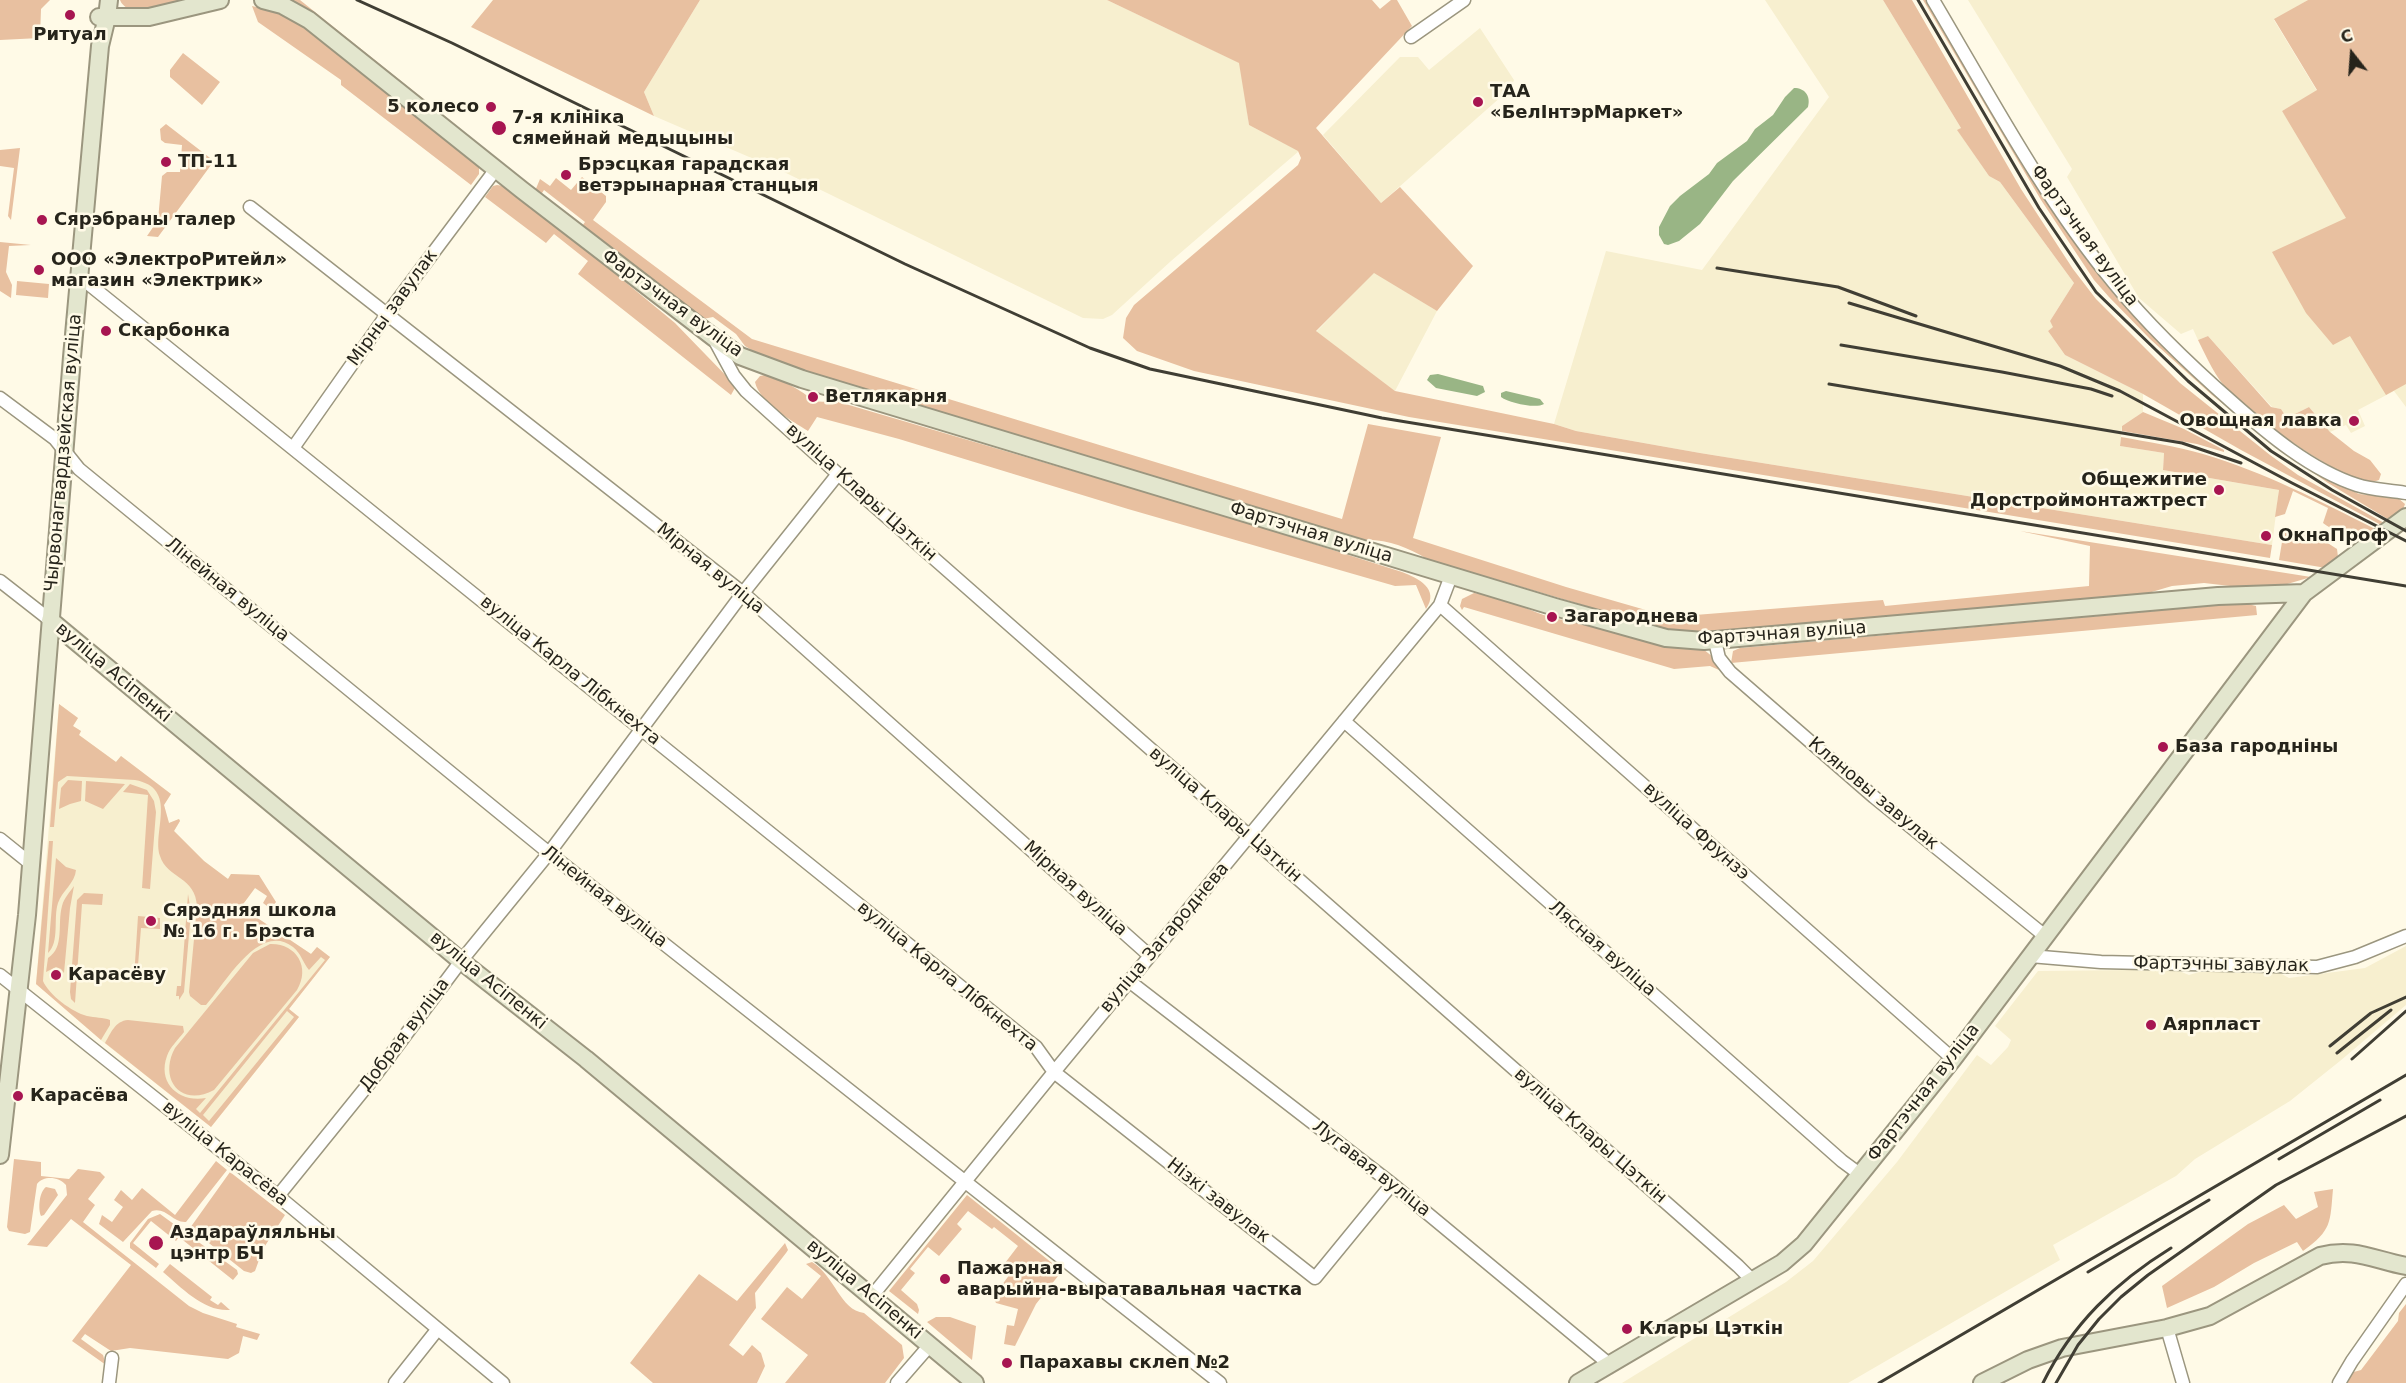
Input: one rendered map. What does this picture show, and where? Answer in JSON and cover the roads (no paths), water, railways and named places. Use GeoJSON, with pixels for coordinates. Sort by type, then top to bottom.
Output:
{"type":"FeatureCollection","features":[{"type":"Feature","properties":{"kind":"main road","name":"Чырвонагвардзейская вуліца"},"geometry":{"type":"LineString","coordinates":[[0,1155],[20,991],[102,11],[109,0]]}},
{"type":"Feature","properties":{"kind":"main road"},"geometry":{"type":"LineString","coordinates":[[102,11],[148,17],[220,0]]}},
{"type":"Feature","properties":{"kind":"main road","name":"Фартэчная вуліца"},"geometry":{"type":"LineString","coordinates":[[262,0],[282,5],[309,20],[713,337],[747,359],[802,380],[1451,576],[1666,638],[1692,641],[1715,641],[2218,596],[2304,593]]}},
{"type":"Feature","properties":{"kind":"main road"},"geometry":{"type":"LineString","coordinates":[[2304,593],[2406,517]]}},
{"type":"Feature","properties":{"kind":"main road","name":"Фартэчная вуліца"},"geometry":{"type":"LineString","coordinates":[[1578,1383],[1782,1263],[1804,1244],[1953,1059],[2304,593]]}},
{"type":"Feature","properties":{"kind":"main road","name":"вуліца Асіпенкі"},"geometry":{"type":"LineString","coordinates":[[50,620],[461,961],[586,1059],[975,1383]]}},
{"type":"Feature","properties":{"kind":"main road"},"geometry":{"type":"LineString","coordinates":[[1982,1383],[2028,1360],[2062,1348],[2167,1328],[2210,1316],[2308,1261],[2333,1252],[2358,1252],[2406,1266]]}},
{"type":"Feature","properties":{"kind":"street"},"geometry":{"type":"LineString","coordinates":[[1411,37],[1464,0]]}},
{"type":"Feature","properties":{"kind":"street","name":"Фартэчная вуліца"},"geometry":{"type":"LineString","coordinates":[[1934,0],[2039,179],[2096,259],[2134,307],[2212,385],[2252,420],[2302,456],[2356,484],[2406,493]]}},
{"type":"Feature","properties":{"kind":"street","name":"Мірны завулак"},"geometry":{"type":"LineString","coordinates":[[293,448],[388,313],[496,169]]}},
{"type":"Feature","properties":{"kind":"street","name":"Мірная вуліца"},"geometry":{"type":"LineString","coordinates":[[250,207],[743,593],[1150,956]]}},
{"type":"Feature","properties":{"kind":"street","name":"вуліца Карла Лібкнехта"},"geometry":{"type":"LineString","coordinates":[[80,277],[1027,1040],[1042,1055],[1053,1072]]}},
{"type":"Feature","properties":{"kind":"street","name":"вуліца Клары Цэткін"},"geometry":{"type":"LineString","coordinates":[[713,337],[734,376],[746,391],[1752,1280]]}},
{"type":"Feature","properties":{"kind":"street","name":"Лінейная вуліца"},"geometry":{"type":"LineString","coordinates":[[0,398],[55,439],[80,469],[549,853],[1220,1383]]}},
{"type":"Feature","properties":{"kind":"street","name":"Добрая вуліца"},"geometry":{"type":"LineString","coordinates":[[278,1196],[371,1081],[461,961],[549,853],[743,593],[838,474]]}},
{"type":"Feature","properties":{"kind":"street","name":"вуліца Загароднева"},"geometry":{"type":"LineString","coordinates":[[872,1296],[1053,1072],[1440,605],[1451,576]]}},
{"type":"Feature","properties":{"kind":"street","name":"вуліца Асіпенкі"},"geometry":{"type":"LineString","coordinates":[[0,581],[50,620]]}},
{"type":"Feature","properties":{"kind":"street","name":"вуліца Фрунзэ"},"geometry":{"type":"LineString","coordinates":[[1440,605],[1953,1059]]}},
{"type":"Feature","properties":{"kind":"street","name":"Кляновы завулак"},"geometry":{"type":"LineString","coordinates":[[1715,641],[1719,658],[1730,672],[1874,797],[2045,936]]}},
{"type":"Feature","properties":{"kind":"street","name":"Лясная вуліца"},"geometry":{"type":"LineString","coordinates":[[1344,721],[1842,1161],[1861,1175]]}},
{"type":"Feature","properties":{"kind":"street"},"geometry":{"type":"LineString","coordinates":[[0,839],[31,864]]}},
{"type":"Feature","properties":{"kind":"street","name":"Фартэчны завулак"},"geometry":{"type":"LineString","coordinates":[[2030,956],[2101,962],[2317,967],[2355,957],[2406,936]]}},
{"type":"Feature","properties":{"kind":"street","name":"вуліца Карасёва"},"geometry":{"type":"LineString","coordinates":[[0,975],[278,1196],[503,1383]]}},
{"type":"Feature","properties":{"kind":"street","name":"Лугавая вуліца"},"geometry":{"type":"LineString","coordinates":[[1129,981],[1392,1184],[1608,1364]]}},
{"type":"Feature","properties":{"kind":"street","name":"Нізкі завулак"},"geometry":{"type":"LineString","coordinates":[[1053,1072],[1315,1278],[1392,1184]]}},
{"type":"Feature","properties":{"kind":"street"},"geometry":{"type":"LineString","coordinates":[[2339,1383],[2406,1284]]}},
{"type":"Feature","properties":{"kind":"street"},"geometry":{"type":"LineString","coordinates":[[2167,1328],[2183,1383]]}},
{"type":"Feature","properties":{"kind":"street"},"geometry":{"type":"LineString","coordinates":[[395,1383],[437,1330]]}},
{"type":"Feature","properties":{"kind":"street"},"geometry":{"type":"LineString","coordinates":[[897,1383],[930,1345]]}},
{"type":"Feature","properties":{"kind":"street"},"geometry":{"type":"LineString","coordinates":[[109,1383],[112,1358]]}},
{"type":"Feature","properties":{"kind":"railway"},"geometry":{"type":"LineString","coordinates":[[357,0],[452,43],[905,264],[1090,348],[1150,369],[1382,418],[2406,586]]}},
{"type":"Feature","properties":{"kind":"railway"},"geometry":{"type":"LineString","coordinates":[[1918,0],[2039,208],[2096,292],[2188,381],[2271,451],[2332,490],[2406,531]]}},
{"type":"Feature","properties":{"kind":"railway"},"geometry":{"type":"LineString","coordinates":[[1717,268],[1838,287],[1916,316]]}},
{"type":"Feature","properties":{"kind":"railway"},"geometry":{"type":"LineString","coordinates":[[1849,303],[2060,366],[2120,391],[2406,541]]}},
{"type":"Feature","properties":{"kind":"railway"},"geometry":{"type":"LineString","coordinates":[[1841,345],[2002,372],[2091,389],[2112,396]]}},
{"type":"Feature","properties":{"kind":"railway"},"geometry":{"type":"LineString","coordinates":[[1829,384],[2182,443],[2241,463]]}},
{"type":"Feature","properties":{"kind":"railway"},"geometry":{"type":"LineString","coordinates":[[2330,1046],[2371,1013],[2406,997]]}},
{"type":"Feature","properties":{"kind":"railway"},"geometry":{"type":"LineString","coordinates":[[2337,1053],[2391,1010]]}},
{"type":"Feature","properties":{"kind":"railway"},"geometry":{"type":"LineString","coordinates":[[2352,1059],[2406,1011]]}},
{"type":"Feature","properties":{"kind":"railway"},"geometry":{"type":"LineString","coordinates":[[1879,1383],[2406,1075]]}},
{"type":"Feature","properties":{"kind":"railway"},"geometry":{"type":"LineString","coordinates":[[2279,1159],[2380,1100]]}},
{"type":"Feature","properties":{"kind":"railway"},"geometry":{"type":"LineString","coordinates":[[2056,1383],[2078,1345],[2099,1319],[2148,1275],[2276,1185],[2406,1116]]}},
{"type":"Feature","properties":{"kind":"railway"},"geometry":{"type":"LineString","coordinates":[[2088,1272],[2209,1200]]}},
{"type":"Feature","properties":{"kind":"railway"},"geometry":{"type":"LineString","coordinates":[[2043,1383],[2068,1342],[2097,1306],[2132,1275],[2171,1248]]}},
{"type":"Feature","properties":{"kind":"place","name":"Ритуал"},"geometry":{"type":"Point","coordinates":[70,15]}},
{"type":"Feature","properties":{"kind":"place","name":"ТАА «БелІнтэрМаркет»"},"geometry":{"type":"Point","coordinates":[1478,102]}},
{"type":"Feature","properties":{"kind":"place","name":"5 колесо"},"geometry":{"type":"Point","coordinates":[491,107]}},
{"type":"Feature","properties":{"kind":"place","name":"7-я клініка сямейнай медыцыны"},"geometry":{"type":"Point","coordinates":[499,128]}},
{"type":"Feature","properties":{"kind":"place","name":"ТП-11"},"geometry":{"type":"Point","coordinates":[166,162]}},
{"type":"Feature","properties":{"kind":"place","name":"Брэсцкая гарадская ветэрынарная станцыя"},"geometry":{"type":"Point","coordinates":[566,175]}},
{"type":"Feature","properties":{"kind":"place","name":"Сярэбраны талер"},"geometry":{"type":"Point","coordinates":[42,220]}},
{"type":"Feature","properties":{"kind":"place","name":"ООО «ЭлектроРитейл» магазин «Электрик»"},"geometry":{"type":"Point","coordinates":[39,270]}},
{"type":"Feature","properties":{"kind":"place","name":"Скарбонка"},"geometry":{"type":"Point","coordinates":[106,331]}},
{"type":"Feature","properties":{"kind":"place","name":"Ветлякарня"},"geometry":{"type":"Point","coordinates":[813,397]}},
{"type":"Feature","properties":{"kind":"place","name":"Овощная лавка"},"geometry":{"type":"Point","coordinates":[2354,421]}},
{"type":"Feature","properties":{"kind":"place","name":"Общежитие Дорстроймонтажтрест"},"geometry":{"type":"Point","coordinates":[2219,490]}},
{"type":"Feature","properties":{"kind":"place","name":"ОкнаПроф"},"geometry":{"type":"Point","coordinates":[2266,536]}},
{"type":"Feature","properties":{"kind":"place","name":"Загароднева"},"geometry":{"type":"Point","coordinates":[1552,617]}},
{"type":"Feature","properties":{"kind":"place","name":"База гародніны"},"geometry":{"type":"Point","coordinates":[2163,747]}},
{"type":"Feature","properties":{"kind":"place","name":"Сярэдняя школа № 16 г. Брэста"},"geometry":{"type":"Point","coordinates":[151,921]}},
{"type":"Feature","properties":{"kind":"place","name":"Карасёву"},"geometry":{"type":"Point","coordinates":[56,975]}},
{"type":"Feature","properties":{"kind":"place","name":"Аярпласт"},"geometry":{"type":"Point","coordinates":[2151,1025]}},
{"type":"Feature","properties":{"kind":"place","name":"Карасёва"},"geometry":{"type":"Point","coordinates":[18,1096]}},
{"type":"Feature","properties":{"kind":"place","name":"Аздараўляльны цэнтр БЧ"},"geometry":{"type":"Point","coordinates":[156,1243]}},
{"type":"Feature","properties":{"kind":"place","name":"Пажарная аварыйна-выратавальная частка"},"geometry":{"type":"Point","coordinates":[945,1279]}},
{"type":"Feature","properties":{"kind":"place","name":"Клары Цэткін"},"geometry":{"type":"Point","coordinates":[1627,1329]}},
{"type":"Feature","properties":{"kind":"place","name":"Парахавы склеп №2"},"geometry":{"type":"Point","coordinates":[1007,1363]}}]}
